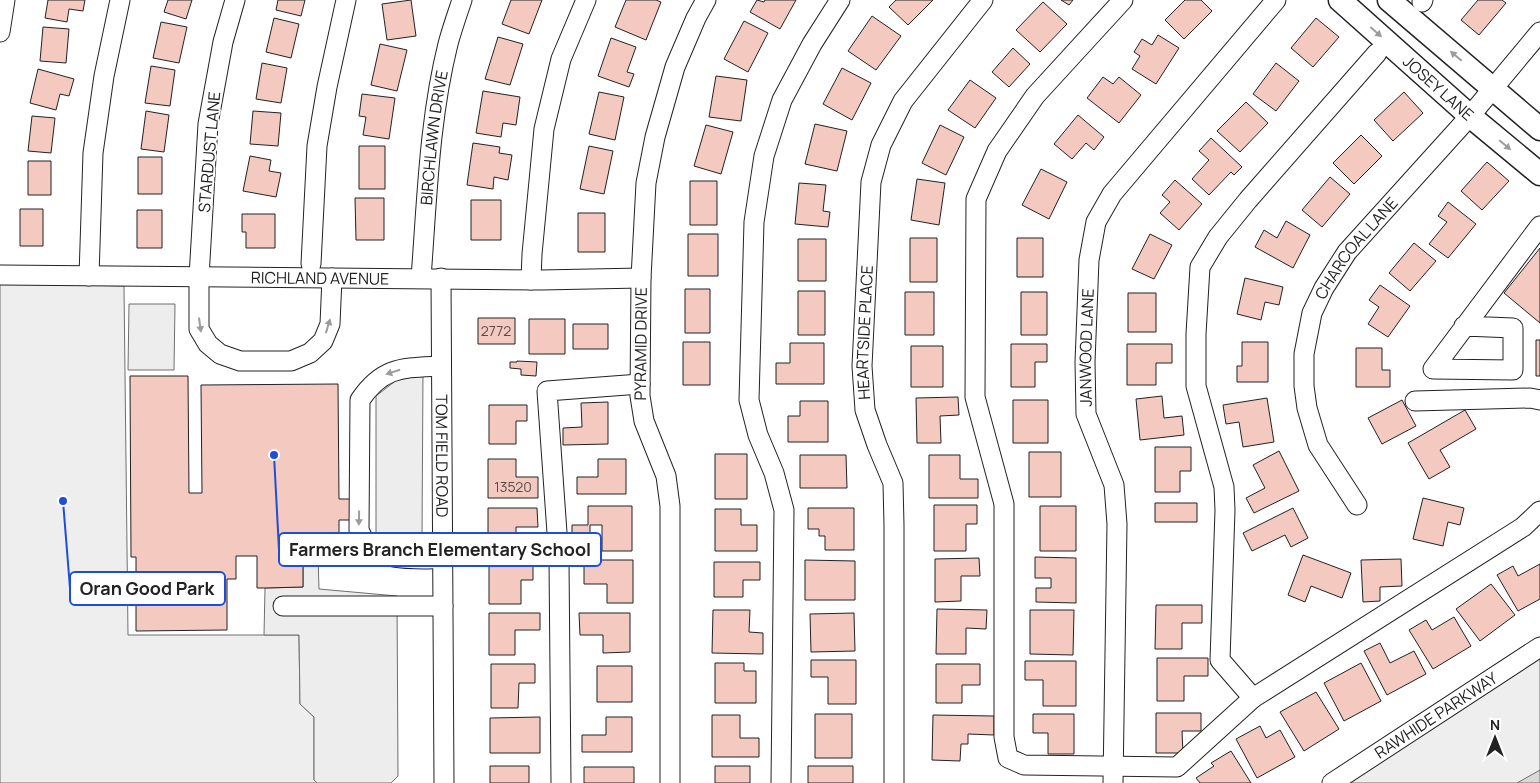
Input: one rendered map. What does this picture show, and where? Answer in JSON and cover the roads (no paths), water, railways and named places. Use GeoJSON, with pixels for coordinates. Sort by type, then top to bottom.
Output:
{"type":"FeatureCollection","features":[{"type":"Feature","properties":{"kind":"main road","name":"JOSEY LANE"},"geometry":{"type":"LineString","coordinates":[[1340,0],[1470,116],[1540,174]]}},
{"type":"Feature","properties":{"kind":"main road","name":"JOSEY LANE"},"geometry":{"type":"LineString","coordinates":[[1388,0],[1540,129]]}},
{"type":"Feature","properties":{"kind":"street"},"geometry":{"type":"LineString","coordinates":[[0,32],[5,0]]}},
{"type":"Feature","properties":{"kind":"street"},"geometry":{"type":"LineString","coordinates":[[89,276],[94,154],[104,76],[120,0]]}},
{"type":"Feature","properties":{"kind":"street","name":"STARDUST LANE"},"geometry":{"type":"LineString","coordinates":[[235,0],[223,42],[208,124],[199,329],[208,344],[220,354],[240,361],[290,361],[310,353],[323,341],[330,324],[332,278]]}},
{"type":"Feature","properties":{"kind":"street"},"geometry":{"type":"LineString","coordinates":[[311,264],[317,146],[327,87],[346,0]]}},
{"type":"Feature","properties":{"kind":"street","name":"BIRCHLAWN DRIVE"},"geometry":{"type":"LineString","coordinates":[[421,278],[428,181],[437,102],[448,44],[462,0]]}},
{"type":"Feature","properties":{"kind":"street"},"geometry":{"type":"LineString","coordinates":[[531,280],[544,129],[561,59],[586,0]]}},
{"type":"Feature","properties":{"kind":"street","name":"PYRAMID DRIVE"},"geometry":{"type":"LineString","coordinates":[[670,783],[670,506],[666,476],[644,421],[640,396],[641,278],[646,183],[655,137],[676,67],[696,18],[706,0]]}},
{"type":"Feature","properties":{"kind":"street"},"geometry":{"type":"LineString","coordinates":[[781,783],[784,510],[774,473],[758,435],[749,400],[754,222],[764,156],[782,100],[812,44],[840,0]]}},
{"type":"Feature","properties":{"kind":"street","name":"HEARTSIDE PLACE"},"geometry":{"type":"LineString","coordinates":[[894,783],[893,483],[865,410],[862,366],[871,182],[881,145],[903,101],[983,0]]}},
{"type":"Feature","properties":{"kind":"street"},"geometry":{"type":"LineString","coordinates":[[1123,0],[1034,96],[997,151],[976,199],[974,397],[1004,504],[1004,737],[1008,758],[1024,765],[1113,775],[1177,767],[1253,698],[1522,527],[1540,511]]}},
{"type":"Feature","properties":{"kind":"street","name":"JANWOOD LANE"},"geometry":{"type":"LineString","coordinates":[[1113,775],[1116,515],[1114,486],[1086,414],[1085,362],[1089,260],[1096,222],[1112,194],[1276,0]]}},
{"type":"Feature","properties":{"kind":"street","name":"CHARCOAL LANE"},"geometry":{"type":"LineString","coordinates":[[1357,505],[1318,446],[1307,408],[1304,386],[1304,354],[1312,313],[1324,288],[1347,252],[1470,116],[1540,32]]}},
{"type":"Feature","properties":{"kind":"street"},"geometry":{"type":"LineString","coordinates":[[1253,698],[1220,660],[1225,510],[1224,487],[1196,386],[1196,334],[1200,266],[1218,237],[1236,215],[1377,53]]}},
{"type":"Feature","properties":{"kind":"street"},"geometry":{"type":"LineString","coordinates":[[1464,326],[1540,226]]}},
{"type":"Feature","properties":{"kind":"street","name":"RICHLAND AVENUE"},"geometry":{"type":"LineString","coordinates":[[0,275],[531,280],[641,278]]}},
{"type":"Feature","properties":{"kind":"street","name":"TOM FIELD ROAD"},"geometry":{"type":"LineString","coordinates":[[441,278],[444,783]]}},
{"type":"Feature","properties":{"kind":"street"},"geometry":{"type":"LineString","coordinates":[[441,366],[403,369],[385,374],[370,384],[360,400],[359,530],[366,544],[381,554],[402,558],[442,559]]}},
{"type":"Feature","properties":{"kind":"street"},"geometry":{"type":"LineString","coordinates":[[561,783],[559,561],[546,392],[640,384]]}},
{"type":"Feature","properties":{"kind":"street"},"geometry":{"type":"LineString","coordinates":[[1415,401],[1530,398],[1540,400]]}},
{"type":"Feature","properties":{"kind":"street"},"geometry":{"type":"LineString","coordinates":[[283,606],[443,606]]}},
{"type":"Feature","properties":{"kind":"street","name":"RAWHIDE PARKWAY"},"geometry":{"type":"LineString","coordinates":[[1332,783],[1540,647]]}},
{"type":"Feature","properties":{"kind":"place","name":"Farmers Branch Elementary School"},"geometry":{"type":"Point","coordinates":[274,455]}},
{"type":"Feature","properties":{"kind":"place","name":"Oran Good Park"},"geometry":{"type":"Point","coordinates":[63,501]}}]}
